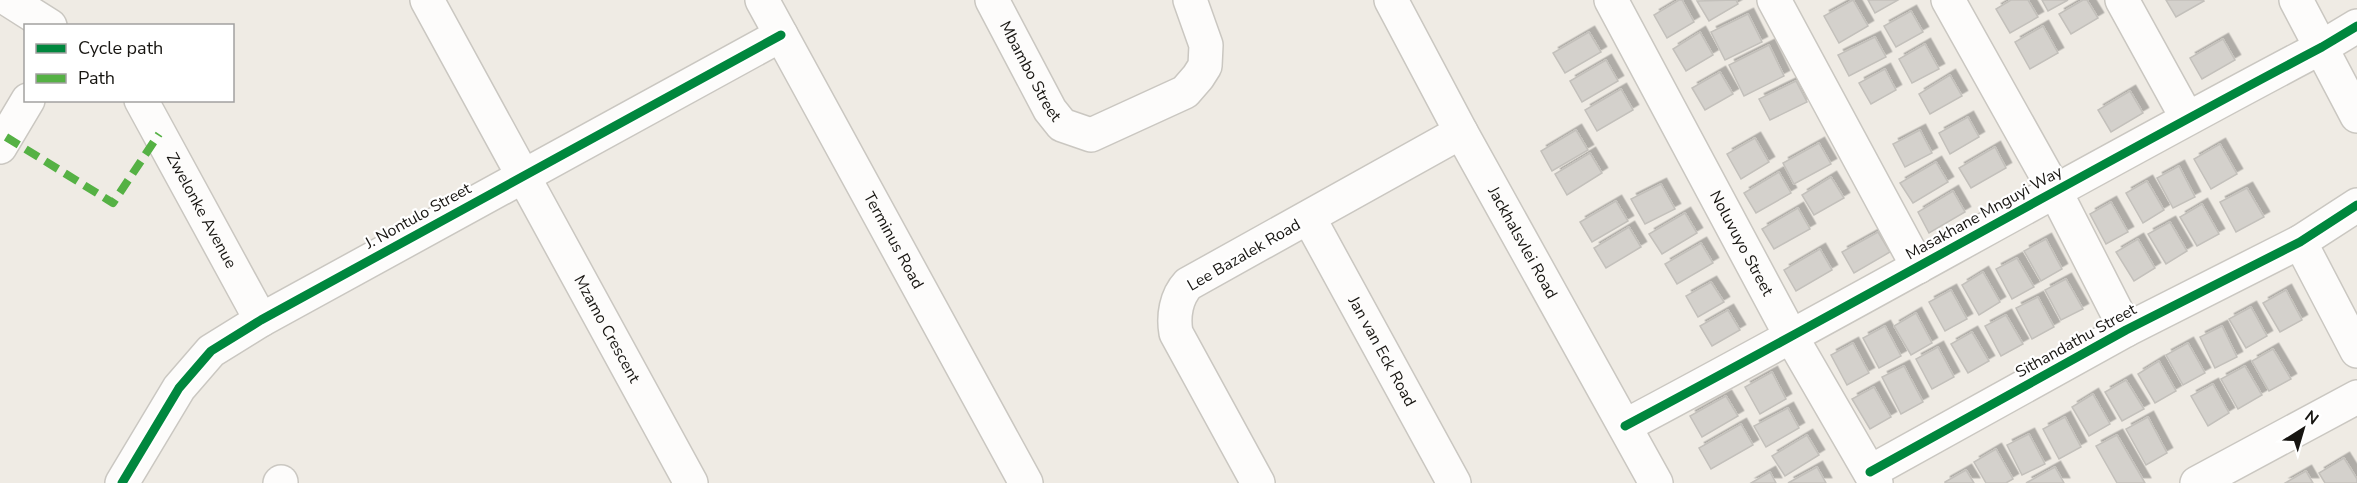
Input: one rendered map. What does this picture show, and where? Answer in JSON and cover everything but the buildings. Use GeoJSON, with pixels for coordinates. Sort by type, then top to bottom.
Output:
{"type":"FeatureCollection","features":[{"type":"Feature","properties":{"kind":"street"},"geometry":{"type":"LineString","coordinates":[[9,0],[47,24]]}},
{"type":"Feature","properties":{"kind":"street","name":"Mzamo Crescent"},"geometry":{"type":"LineString","coordinates":[[427,0],[691,483]]}},
{"type":"Feature","properties":{"kind":"street","name":"Terminus Road"},"geometry":{"type":"LineString","coordinates":[[762,0],[1026,483]]}},
{"type":"Feature","properties":{"kind":"street","name":"Mbambo Street"},"geometry":{"type":"LineString","coordinates":[[992,0],[1050,110],[1062,124],[1091,135],[1185,92],[1198,77],[1205,66],[1206,45],[1190,0]]}},
{"type":"Feature","properties":{"kind":"street","name":"Jackhalsvlei Road"},"geometry":{"type":"LineString","coordinates":[[1390,0],[1656,483]]}},
{"type":"Feature","properties":{"kind":"street","name":"Noluvuyo Street"},"geometry":{"type":"LineString","coordinates":[[1611,0],[1792,338],[1873,477]]}},
{"type":"Feature","properties":{"kind":"street"},"geometry":{"type":"LineString","coordinates":[[1774,0],[1918,267]]}},
{"type":"Feature","properties":{"kind":"street"},"geometry":{"type":"LineString","coordinates":[[1948,0],[2055,191],[2127,330]]}},
{"type":"Feature","properties":{"kind":"street"},"geometry":{"type":"LineString","coordinates":[[2122,0],[2187,118]]}},
{"type":"Feature","properties":{"kind":"street"},"geometry":{"type":"LineString","coordinates":[[2296,0],[2357,116]]}},
{"type":"Feature","properties":{"kind":"street","name":"Masakhane Mnguyi Way"},"geometry":{"type":"LineString","coordinates":[[1625,426],[1792,338],[2357,26]]}},
{"type":"Feature","properties":{"kind":"street","name":"J. Nontulo Street"},"geometry":{"type":"LineString","coordinates":[[122,483],[179,388],[211,351],[261,320],[781,35]]}},
{"type":"Feature","properties":{"kind":"street"},"geometry":{"type":"LineString","coordinates":[[0,147],[27,102]]}},
{"type":"Feature","properties":{"kind":"street","name":"Zwelonke Avenue"},"geometry":{"type":"LineString","coordinates":[[142,102],[261,320]]}},
{"type":"Feature","properties":{"kind":"street","name":"Lee Bazalek Road"},"geometry":{"type":"LineString","coordinates":[[1258,483],[1176,333],[1175,316],[1181,292],[1188,284],[1461,132]]}},
{"type":"Feature","properties":{"kind":"street","name":"Sithandathu Street"},"geometry":{"type":"LineString","coordinates":[[1873,477],[2127,330],[2300,242],[2357,205]]}},
{"type":"Feature","properties":{"kind":"street","name":"Jan van Eck Road"},"geometry":{"type":"LineString","coordinates":[[1309,218],[1454,483]]}},
{"type":"Feature","properties":{"kind":"street"},"geometry":{"type":"LineString","coordinates":[[2300,242],[2357,351]]}},
{"type":"Feature","properties":{"kind":"street"},"geometry":{"type":"LineString","coordinates":[[2197,483],[2357,397]]}},
{"type":"Feature","properties":{"kind":"marked path"},"geometry":{"type":"LineString","coordinates":[[6,137],[113,203],[159,134]]}},
{"type":"Feature","properties":{"kind":"cycle path"},"geometry":{"type":"LineString","coordinates":[[1625,426],[2357,26]]}},
{"type":"Feature","properties":{"kind":"cycle path"},"geometry":{"type":"LineString","coordinates":[[122,483],[179,388],[211,351],[261,320],[781,35]]}},
{"type":"Feature","properties":{"kind":"cycle path"},"geometry":{"type":"LineString","coordinates":[[1870,472],[2126,330],[2300,242],[2357,205]]}}]}
